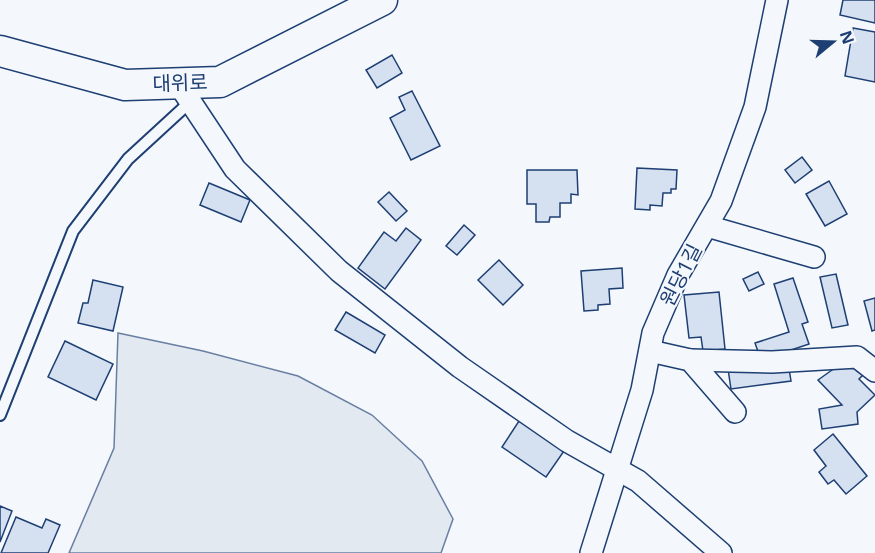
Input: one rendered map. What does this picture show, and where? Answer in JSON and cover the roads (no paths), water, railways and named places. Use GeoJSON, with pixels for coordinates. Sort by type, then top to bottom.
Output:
{"type":"FeatureCollection","features":[{"type":"Feature","properties":{"kind":"street","name":"대위로"},"geometry":{"type":"LineString","coordinates":[[0,51],[125,85],[184,93],[220,82],[382,0]]}},
{"type":"Feature","properties":{"kind":"street","name":"원당1길"},"geometry":{"type":"LineString","coordinates":[[591,553],[642,390],[653,333],[678,275],[721,201],[755,107],[777,0]]}},
{"type":"Feature","properties":{"kind":"street"},"geometry":{"type":"LineString","coordinates":[[184,93],[235,169],[339,271],[460,367],[567,441],[638,481],[721,553]]}},
{"type":"Feature","properties":{"kind":"street"},"geometry":{"type":"LineString","coordinates":[[706,226],[814,257]]}},
{"type":"Feature","properties":{"kind":"street"},"geometry":{"type":"LineString","coordinates":[[650,351],[690,360],[772,362],[857,357],[875,371]]}},
{"type":"Feature","properties":{"kind":"street"},"geometry":{"type":"LineString","coordinates":[[690,360],[735,412]]}},
{"type":"Feature","properties":{"kind":"lane"},"geometry":{"type":"LineString","coordinates":[[0,415],[74,231],[128,159],[184,93]]}}]}
